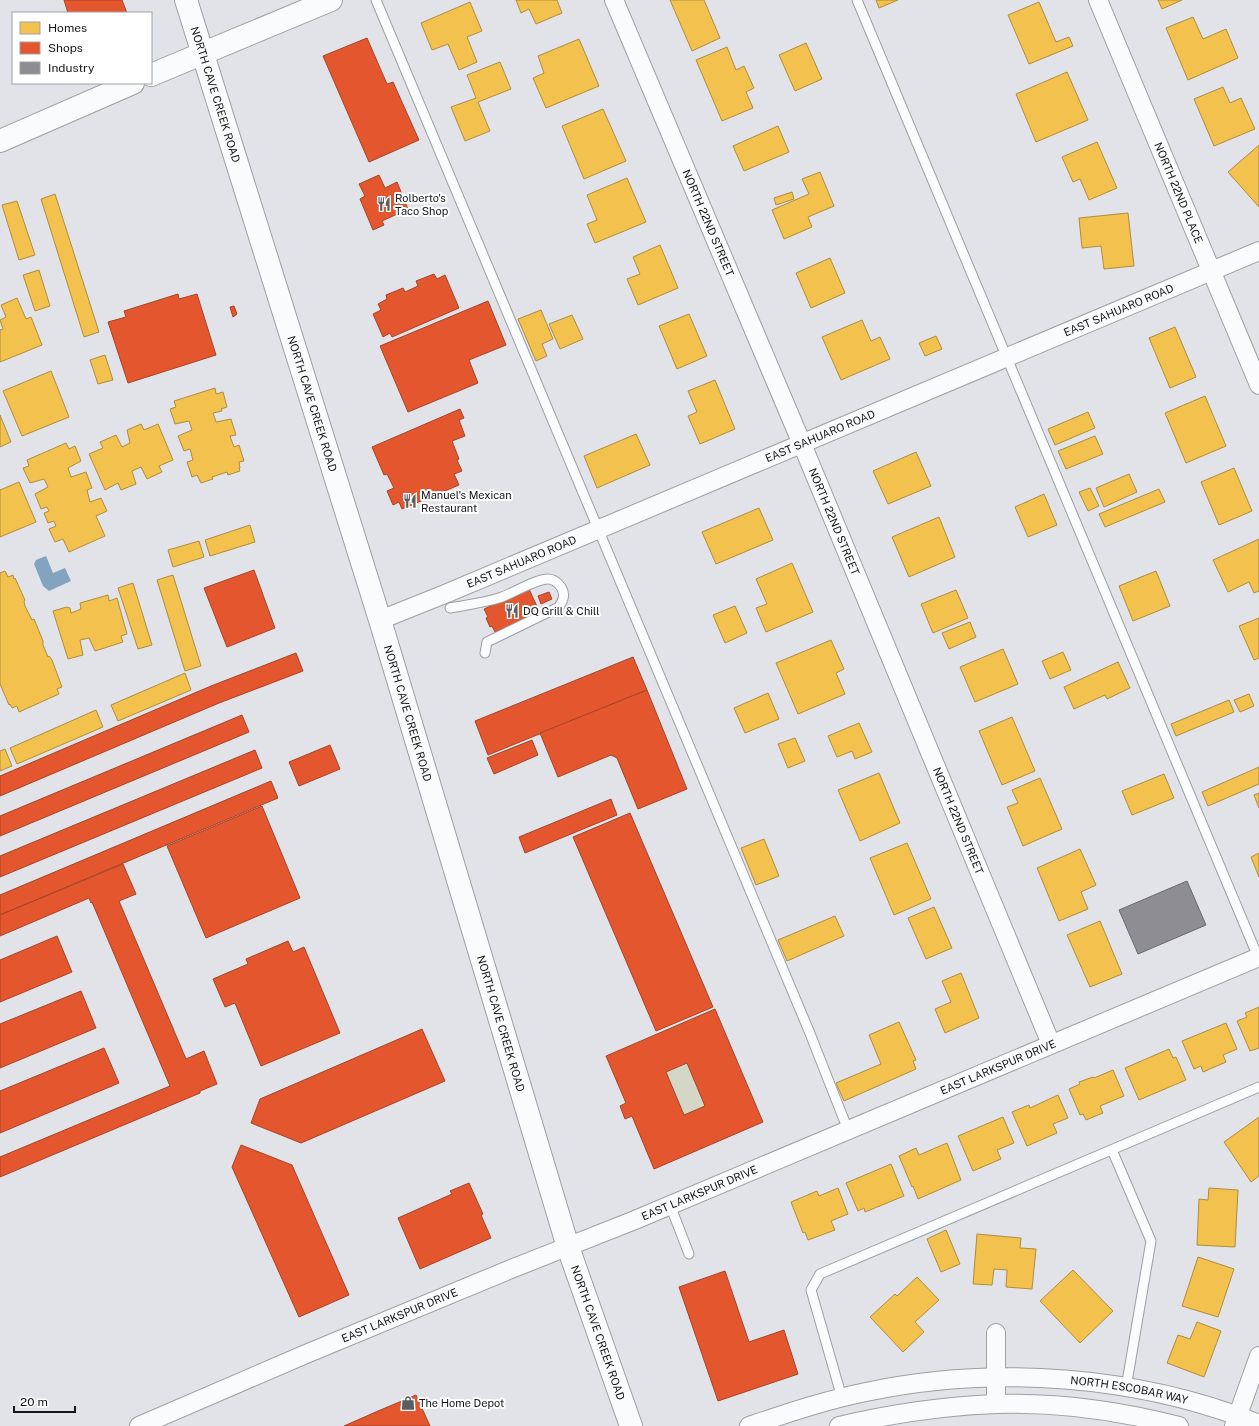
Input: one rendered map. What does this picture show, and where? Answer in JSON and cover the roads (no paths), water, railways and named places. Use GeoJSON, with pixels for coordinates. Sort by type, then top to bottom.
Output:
{"type":"FeatureCollection","features":[{"type":"Feature","properties":{"kind":"main road","name":"NORTH CAVE CREEK ROAD"},"geometry":{"type":"LineString","coordinates":[[186,0],[380,620],[568,1247],[631,1426]]}},
{"type":"Feature","properties":{"kind":"main road"},"geometry":{"type":"LineString","coordinates":[[152,75],[331,0]]}},
{"type":"Feature","properties":{"kind":"main road"},"geometry":{"type":"LineString","coordinates":[[0,141],[131,84]]}},
{"type":"Feature","properties":{"kind":"street","name":"NORTH 22ND STREET"},"geometry":{"type":"LineString","coordinates":[[614,0],[802,444],[1052,1044]]}},
{"type":"Feature","properties":{"kind":"street","name":"NORTH 22ND PLACE"},"geometry":{"type":"LineString","coordinates":[[1098,0],[1259,385]]}},
{"type":"Feature","properties":{"kind":"street","name":"EAST SAHUARO ROAD"},"geometry":{"type":"LineString","coordinates":[[380,620],[1259,251]]}},
{"type":"Feature","properties":{"kind":"street","name":"EAST LARKSPUR DRIVE"},"geometry":{"type":"LineString","coordinates":[[139,1426],[320,1348],[670,1205],[1259,957]]}},
{"type":"Feature","properties":{"kind":"street"},"geometry":{"type":"LineString","coordinates":[[996,1333],[996,1404]]}},
{"type":"Feature","properties":{"kind":"street"},"geometry":{"type":"LineString","coordinates":[[1236,1421],[1259,1356]]}},
{"type":"Feature","properties":{"kind":"street","name":"NORTH ESCOBAR WAY"},"geometry":{"type":"LineString","coordinates":[[749,1426],[809,1406],[901,1386],[940,1380],[996,1377],[1057,1379],[1126,1388],[1178,1397],[1236,1421],[1259,1424]]}},
{"type":"Feature","properties":{"kind":"street"},"geometry":{"type":"LineString","coordinates":[[839,1426],[859,1424],[921,1411],[996,1404],[1076,1407],[1147,1418],[1179,1426]]}},
{"type":"Feature","properties":{"kind":"lane"},"geometry":{"type":"LineString","coordinates":[[376,0],[809,1031],[848,1130]]}},
{"type":"Feature","properties":{"kind":"lane"},"geometry":{"type":"LineString","coordinates":[[857,0],[1259,957]]}},
{"type":"Feature","properties":{"kind":"lane"},"geometry":{"type":"LineString","coordinates":[[450,608],[499,598],[537,581],[548,579],[553,580],[558,584],[563,591],[564,597],[559,607],[487,642],[485,653]]}},
{"type":"Feature","properties":{"kind":"lane"},"geometry":{"type":"LineString","coordinates":[[842,1398],[811,1290],[820,1274],[1259,1087]]}},
{"type":"Feature","properties":{"kind":"lane"},"geometry":{"type":"LineString","coordinates":[[1112,1150],[1151,1241],[1126,1388]]}},
{"type":"Feature","properties":{"kind":"lane"},"geometry":{"type":"LineString","coordinates":[[670,1205],[689,1254]]}},
{"type":"Feature","properties":{"kind":"water"},"geometry":{"type":"Polygon","coordinates":[[[46,556],[53,573],[65,568],[71,581],[49,591],[43,586],[34,564],[36,560],[46,556]]]}},
{"type":"Feature","properties":{"kind":"place","name":"Rolberto's Taco Shop"},"geometry":{"type":"Point","coordinates":[384,204]}},
{"type":"Feature","properties":{"kind":"place","name":"Manuel's Mexican Restaurant"},"geometry":{"type":"Point","coordinates":[410,501]}},
{"type":"Feature","properties":{"kind":"place","name":"DQ Grill & Chill"},"geometry":{"type":"Point","coordinates":[512,611]}},
{"type":"Feature","properties":{"kind":"place","name":"The Home Depot"},"geometry":{"type":"Point","coordinates":[408,1403]}}]}
